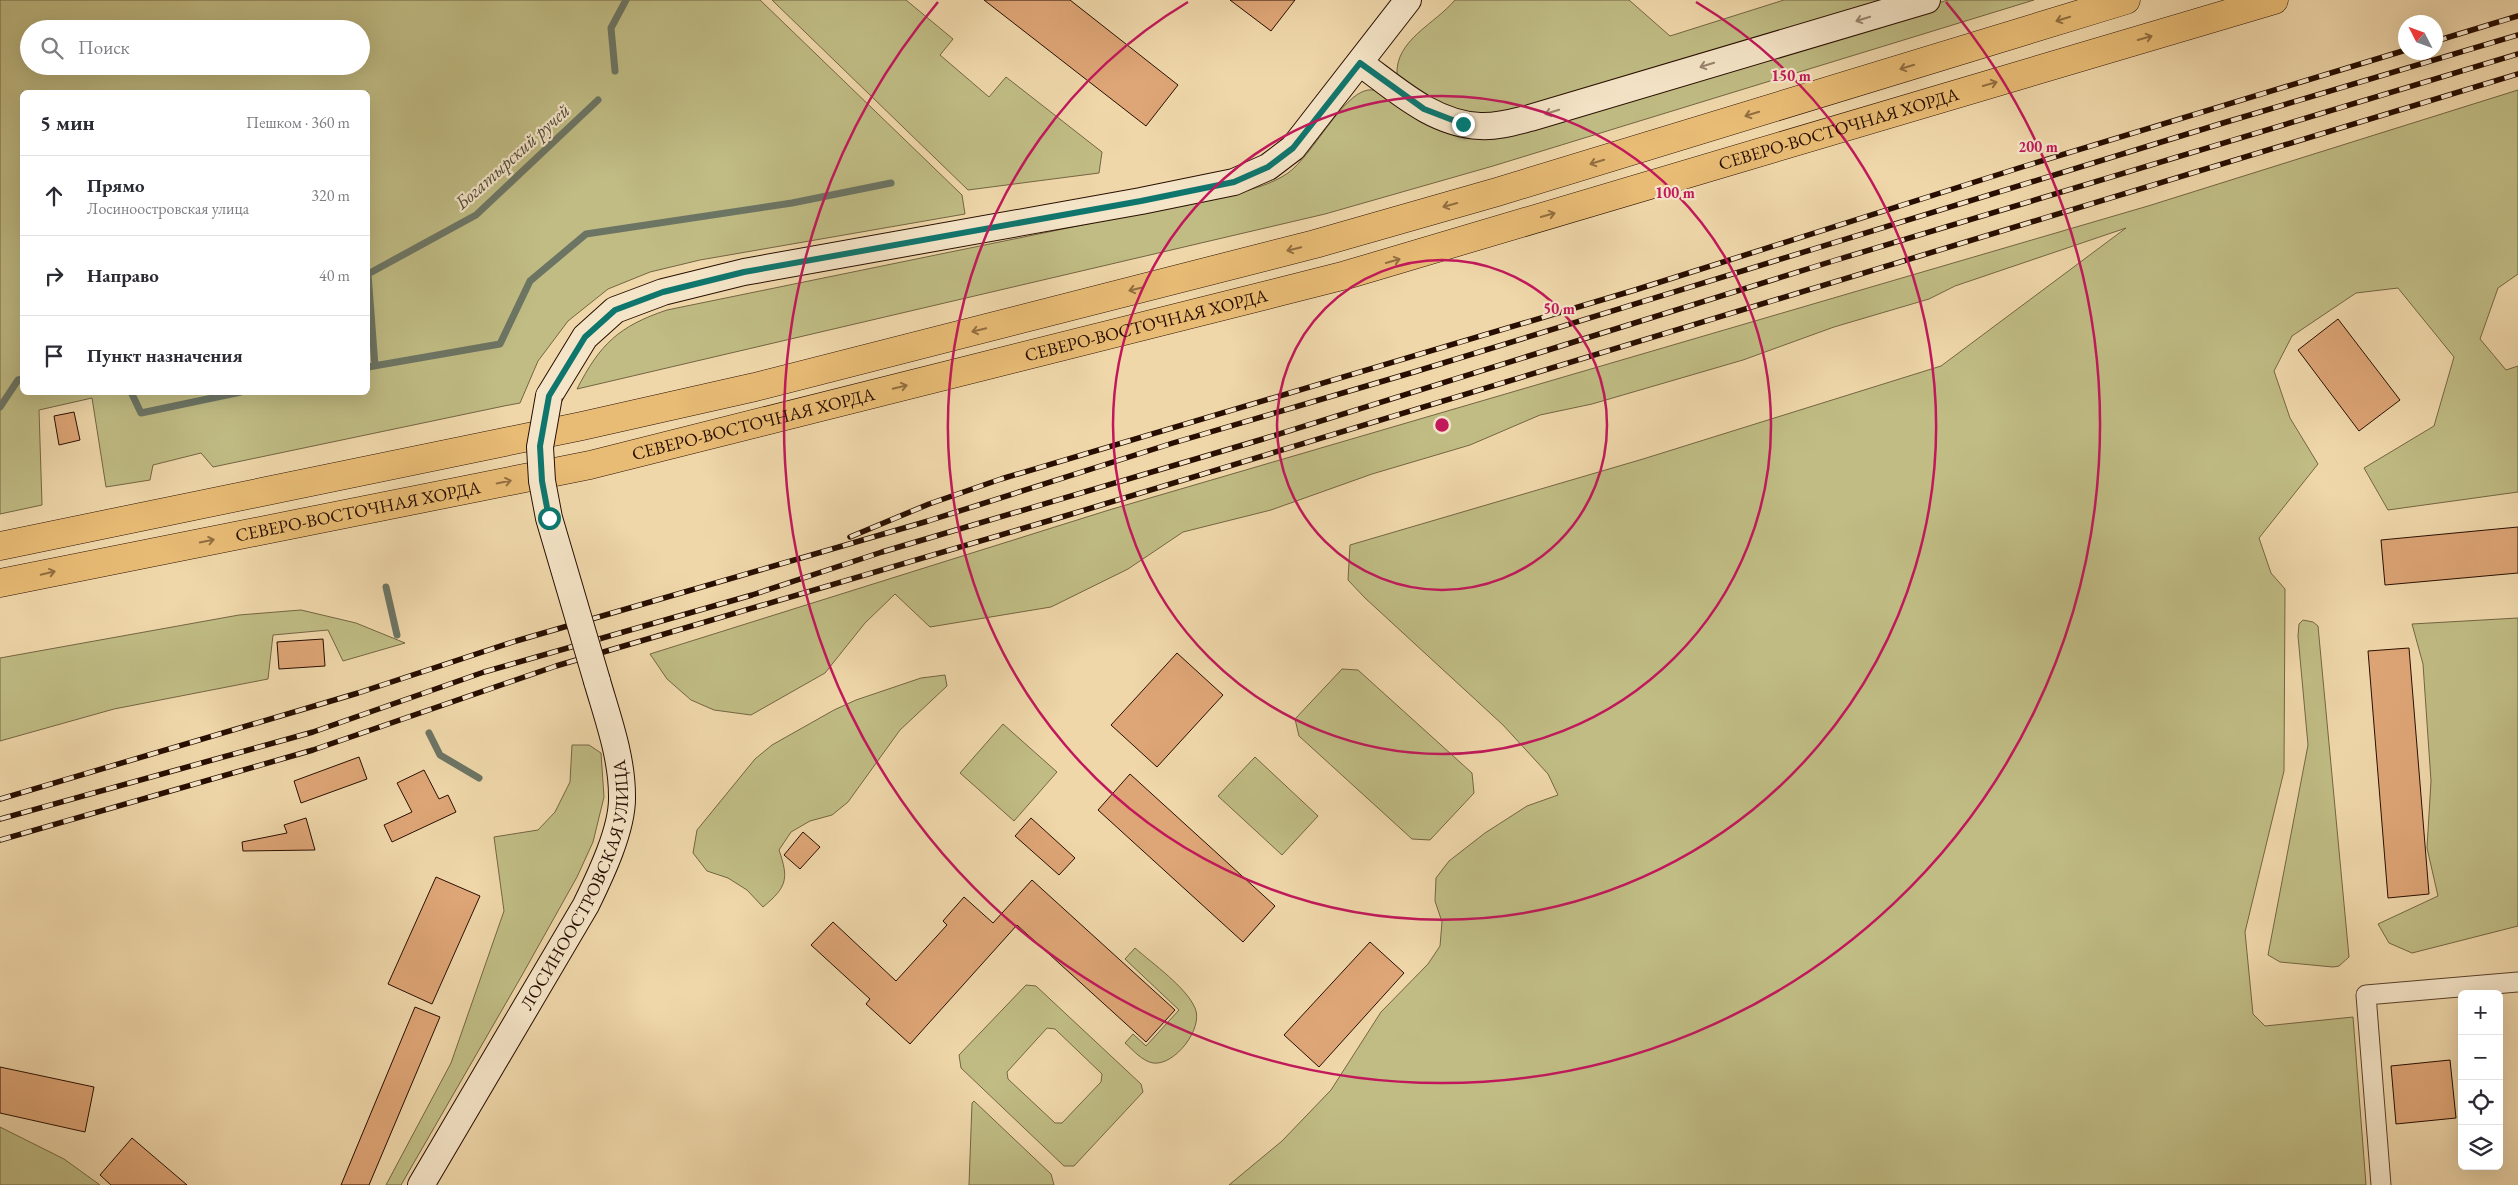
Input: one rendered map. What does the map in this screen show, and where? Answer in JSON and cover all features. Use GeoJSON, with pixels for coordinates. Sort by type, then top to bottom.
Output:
{"type":"FeatureCollection","features":[{"type":"Feature","properties":{"kind":"main road","name":"СЕВЕРО-ВОСТОЧНАЯ ХОРДА"},"geometry":{"type":"LineString","coordinates":[[0,546],[582,426],[755,387],[1277,254],[1497,192],[2126,0]]}},
{"type":"Feature","properties":{"kind":"main road","name":"СЕВЕРО-ВОСТОЧНАЯ ХОРДА"},"geometry":{"type":"LineString","coordinates":[[0,584],[590,464],[1346,275],[2274,0]]}},
{"type":"Feature","properties":{"kind":"street","name":"ЛОСИНООСТРОВСКАЯ УЛИЦА"},"geometry":{"type":"LineString","coordinates":[[421,1185],[586,905],[603,871],[614,839],[622,798],[617,752],[549,518],[542,481],[540,446],[549,396],[585,337],[615,310],[663,292],[744,272],[1141,201],[1234,182],[1268,167],[1293,148],[1408,0]]}},
{"type":"Feature","properties":{"kind":"street"},"geometry":{"type":"LineString","coordinates":[[1360,63],[1424,109],[1443,118],[1463,124],[1482,126],[1500,124],[1539,116],[1926,0]]}},
{"type":"Feature","properties":{"kind":"street"},"geometry":{"type":"LineString","coordinates":[[2381,1185],[2366,995],[2518,982]]}},
{"type":"Feature","properties":{"kind":"shaded area"},"geometry":{"type":"Polygon","coordinates":[[[0,0],[760,0],[962,195],[965,214],[700,260],[650,272],[608,289],[568,321],[538,361],[520,403],[213,467],[201,453],[153,465],[150,480],[106,487],[92,398],[39,410],[42,505],[0,514],[0,0]]]}},
{"type":"Feature","properties":{"kind":"shaded area"},"geometry":{"type":"Polygon","coordinates":[[[772,0],[906,0],[953,39],[940,55],[989,97],[1006,77],[1102,152],[1099,173],[968,190],[772,0]]]}},
{"type":"Feature","properties":{"kind":"shaded area"},"geometry":{"type":"Polygon","coordinates":[[[1455,0],[1629,0],[1670,36],[1784,0],[1913,0],[1499,118],[1445,112],[1397,75],[1398,63],[1402,52],[1409,42],[1455,0]]]}},
{"type":"Feature","properties":{"kind":"shaded area"},"geometry":{"type":"Polygon","coordinates":[[[1948,0],[2034,0],[1493,166],[1325,214],[577,389],[603,348],[623,330],[650,316],[667,310],[1234,194],[1262,186],[1282,177],[1298,164],[1348,102],[1358,94],[1368,90],[1531,125],[1948,0]]]}},
{"type":"Feature","properties":{"kind":"shaded area"},"geometry":{"type":"Polygon","coordinates":[[[2518,90],[2518,274],[2498,288],[2480,339],[2506,370],[2518,366],[2518,492],[2388,510],[2364,468],[2434,426],[2454,357],[2398,288],[2356,293],[2292,336],[2274,371],[2290,418],[2318,464],[2259,538],[2271,573],[2285,589],[2284,771],[2245,932],[2253,1014],[2265,1026],[2353,1017],[2366,1185],[1229,1185],[1282,1141],[1331,1090],[1381,1012],[1428,964],[1440,946],[1442,922],[1435,901],[1436,878],[1449,861],[1485,833],[1527,806],[1558,795],[1548,774],[1503,725],[1365,598],[1348,580],[1350,545],[1643,459],[1941,366],[2126,228],[1955,286],[1929,299],[1834,327],[1743,360],[1592,404],[1540,415],[1470,445],[1372,474],[1271,510],[1183,532],[1128,569],[1051,607],[930,627],[895,594],[865,623],[825,673],[751,715],[714,710],[691,700],[667,679],[650,654],[1109,510],[2148,206],[2518,90]]]}},
{"type":"Feature","properties":{"kind":"shaded area"},"geometry":{"type":"Polygon","coordinates":[[[301,610],[356,623],[405,643],[343,661],[328,630],[273,635],[268,679],[114,709],[0,741],[0,658],[239,615],[301,610]]]}},
{"type":"Feature","properties":{"kind":"shaded area"},"geometry":{"type":"Polygon","coordinates":[[[2518,618],[2518,926],[2412,953],[2389,943],[2378,924],[2438,896],[2427,848],[2431,781],[2423,664],[2412,624],[2518,618]]]}},
{"type":"Feature","properties":{"kind":"shaded area"},"geometry":{"type":"Polygon","coordinates":[[[2303,620],[2313,622],[2318,626],[2349,957],[2339,966],[2333,967],[2280,962],[2268,955],[2308,745],[2298,636],[2299,624],[2303,620]]]}},
{"type":"Feature","properties":{"kind":"shaded area"},"geometry":{"type":"Polygon","coordinates":[[[1342,669],[1358,670],[1472,773],[1474,793],[1430,840],[1412,839],[1299,736],[1295,719],[1342,669]]]}},
{"type":"Feature","properties":{"kind":"shaded area"},"geometry":{"type":"Polygon","coordinates":[[[945,675],[947,686],[900,730],[848,802],[832,815],[810,821],[791,832],[779,850],[784,868],[784,882],[777,894],[763,907],[747,890],[728,878],[707,871],[693,853],[697,830],[755,759],[772,745],[834,710],[856,700],[921,678],[945,675]]]}},
{"type":"Feature","properties":{"kind":"shaded area"},"geometry":{"type":"Polygon","coordinates":[[[1003,724],[1057,772],[1014,821],[960,773],[1003,724]]]}},
{"type":"Feature","properties":{"kind":"shaded area"},"geometry":{"type":"Polygon","coordinates":[[[572,745],[589,745],[601,753],[604,797],[593,842],[577,877],[401,1185],[386,1185],[451,1063],[504,911],[494,837],[538,830],[555,812],[570,782],[572,745]]]}},
{"type":"Feature","properties":{"kind":"shaded area"},"geometry":{"type":"Polygon","coordinates":[[[1255,757],[1318,816],[1282,855],[1218,796],[1255,757]]]}},
{"type":"Feature","properties":{"kind":"shaded area"},"geometry":{"type":"Polygon","coordinates":[[[1135,948],[1177,984],[1191,1000],[1197,1016],[1186,1044],[1170,1058],[1161,1062],[1153,1063],[1145,1060],[1125,1043],[1133,1034],[1146,1046],[1179,1010],[1125,959],[1135,948]]]}},
{"type":"Feature","properties":{"kind":"shaded area"},"geometry":{"type":"Polygon","coordinates":[[[1026,985],[1036,986],[1141,1084],[1143,1092],[1074,1166],[1064,1166],[961,1068],[959,1055],[1026,985]],[[1047,1028],[1007,1072],[1008,1079],[1055,1123],[1062,1123],[1101,1082],[1102,1074],[1055,1029],[1047,1028]]]}},
{"type":"Feature","properties":{"kind":"shaded area"},"geometry":{"type":"Polygon","coordinates":[[[974,1101],[1051,1174],[1054,1185],[969,1185],[972,1103],[974,1101]]]}},
{"type":"Feature","properties":{"kind":"shaded area"},"geometry":{"type":"Polygon","coordinates":[[[0,1127],[64,1159],[100,1185],[0,1185],[0,1127]]]}},
{"type":"Feature","properties":{"kind":"building"},"geometry":{"type":"Polygon","coordinates":[[[984,0],[1070,0],[1178,85],[1146,126],[984,0]]]}},
{"type":"Feature","properties":{"kind":"building"},"geometry":{"type":"Polygon","coordinates":[[[1230,0],[1295,0],[1271,31],[1230,0]]]}},
{"type":"Feature","properties":{"kind":"building"},"geometry":{"type":"Polygon","coordinates":[[[2338,319],[2400,400],[2359,431],[2298,350],[2338,319]]]}},
{"type":"Feature","properties":{"kind":"building"},"geometry":{"type":"Polygon","coordinates":[[[74,412],[80,440],[59,445],[54,416],[74,412]]]}},
{"type":"Feature","properties":{"kind":"building"},"geometry":{"type":"Polygon","coordinates":[[[2518,527],[2518,573],[2385,585],[2381,540],[2518,527]]]}},
{"type":"Feature","properties":{"kind":"building"},"geometry":{"type":"Polygon","coordinates":[[[323,639],[325,666],[279,669],[277,642],[323,639]]]}},
{"type":"Feature","properties":{"kind":"building"},"geometry":{"type":"Polygon","coordinates":[[[2409,648],[2429,894],[2388,898],[2368,651],[2409,648]]]}},
{"type":"Feature","properties":{"kind":"building"},"geometry":{"type":"Polygon","coordinates":[[[1177,653],[1223,695],[1157,767],[1111,725],[1177,653]]]}},
{"type":"Feature","properties":{"kind":"building"},"geometry":{"type":"Polygon","coordinates":[[[359,757],[367,779],[301,803],[294,781],[359,757]]]}},
{"type":"Feature","properties":{"kind":"building"},"geometry":{"type":"Polygon","coordinates":[[[424,770],[439,799],[448,795],[456,812],[392,842],[384,825],[412,812],[397,783],[424,770]]]}},
{"type":"Feature","properties":{"kind":"building"},"geometry":{"type":"Polygon","coordinates":[[[1130,774],[1275,906],[1243,942],[1098,810],[1130,774]]]}},
{"type":"Feature","properties":{"kind":"building"},"geometry":{"type":"Polygon","coordinates":[[[306,818],[315,850],[243,851],[242,842],[287,833],[284,825],[306,818]]]}},
{"type":"Feature","properties":{"kind":"building"},"geometry":{"type":"Polygon","coordinates":[[[1031,818],[1075,858],[1059,875],[1015,836],[1031,818]]]}},
{"type":"Feature","properties":{"kind":"building"},"geometry":{"type":"Polygon","coordinates":[[[803,832],[820,847],[800,869],[784,855],[803,832]]]}},
{"type":"Feature","properties":{"kind":"building"},"geometry":{"type":"Polygon","coordinates":[[[436,877],[480,896],[432,1004],[388,984],[436,877]]]}},
{"type":"Feature","properties":{"kind":"building"},"geometry":{"type":"Polygon","coordinates":[[[1032,880],[1175,1010],[1146,1042],[1017,925],[910,1044],[866,1004],[870,999],[811,945],[833,922],[896,981],[947,925],[943,921],[964,897],[993,923],[1032,880]]]}},
{"type":"Feature","properties":{"kind":"building"},"geometry":{"type":"Polygon","coordinates":[[[1370,942],[1404,973],[1319,1067],[1284,1035],[1370,942]]]}},
{"type":"Feature","properties":{"kind":"building"},"geometry":{"type":"Polygon","coordinates":[[[415,1007],[440,1017],[369,1185],[341,1185],[415,1007]]]}},
{"type":"Feature","properties":{"kind":"building"},"geometry":{"type":"Polygon","coordinates":[[[2450,1060],[2456,1118],[2396,1124],[2391,1066],[2450,1060]]]}},
{"type":"Feature","properties":{"kind":"building"},"geometry":{"type":"Polygon","coordinates":[[[0,1067],[94,1087],[85,1132],[0,1113],[0,1067]]]}},
{"type":"Feature","properties":{"kind":"building"},"geometry":{"type":"Polygon","coordinates":[[[132,1138],[187,1185],[111,1185],[100,1175],[132,1138]]]}},
{"type":"Feature","properties":{"kind":"waterway","name":"Богатырский ручей"},"geometry":{"type":"LineString","coordinates":[[615,71],[611,28],[626,0]]}},
{"type":"Feature","properties":{"kind":"waterway","name":"Богатырский ручей"},"geometry":{"type":"LineString","coordinates":[[370,273],[476,215],[598,100]]}},
{"type":"Feature","properties":{"kind":"waterway"},"geometry":{"type":"LineString","coordinates":[[370,367],[500,344],[530,281],[586,234],[792,203],[891,183]]}},
{"type":"Feature","properties":{"kind":"waterway","name":"Богатырский ручей"},"geometry":{"type":"LineString","coordinates":[[370,300],[375,366]]}},
{"type":"Feature","properties":{"kind":"waterway"},"geometry":{"type":"LineString","coordinates":[[0,407],[20,380]]}},
{"type":"Feature","properties":{"kind":"waterway"},"geometry":{"type":"LineString","coordinates":[[132,395],[141,413],[227,395]]}},
{"type":"Feature","properties":{"kind":"waterway","name":"Богатырский ручей"},"geometry":{"type":"LineString","coordinates":[[386,587],[397,635]]}},
{"type":"Feature","properties":{"kind":"waterway","name":"Богатырский ручей"},"geometry":{"type":"LineString","coordinates":[[429,733],[440,755],[479,778]]}},
{"type":"Feature","properties":{"kind":"railway"},"geometry":{"type":"LineString","coordinates":[[2443,39],[2518,16]]}},
{"type":"Feature","properties":{"kind":"railway"},"geometry":{"type":"LineString","coordinates":[[0,799],[358,693],[516,641],[928,521],[1173,443],[1414,372],[2223,123],[2518,35]]}},
{"type":"Feature","properties":{"kind":"railway"},"geometry":{"type":"LineString","coordinates":[[850,537],[929,504],[1001,479],[1635,290],[2022,167],[2398,52]]}},
{"type":"Feature","properties":{"kind":"railway"},"geometry":{"type":"LineString","coordinates":[[0,819],[313,732],[484,672],[752,595],[882,552],[1263,439],[1833,261],[2518,54]]}},
{"type":"Feature","properties":{"kind":"railway"},"geometry":{"type":"LineString","coordinates":[[0,840],[313,750],[556,666],[1065,516],[2518,74]]}},
{"type":"Feature","properties":{"kind":"route"},"geometry":{"type":"LineString","coordinates":[[549,518],[542,481],[540,446],[549,396],[585,337],[615,310],[663,292],[744,272],[1141,201],[1234,182],[1268,167],[1293,148],[1360,63],[1424,109],[1443,118],[1463,124]]}}]}
